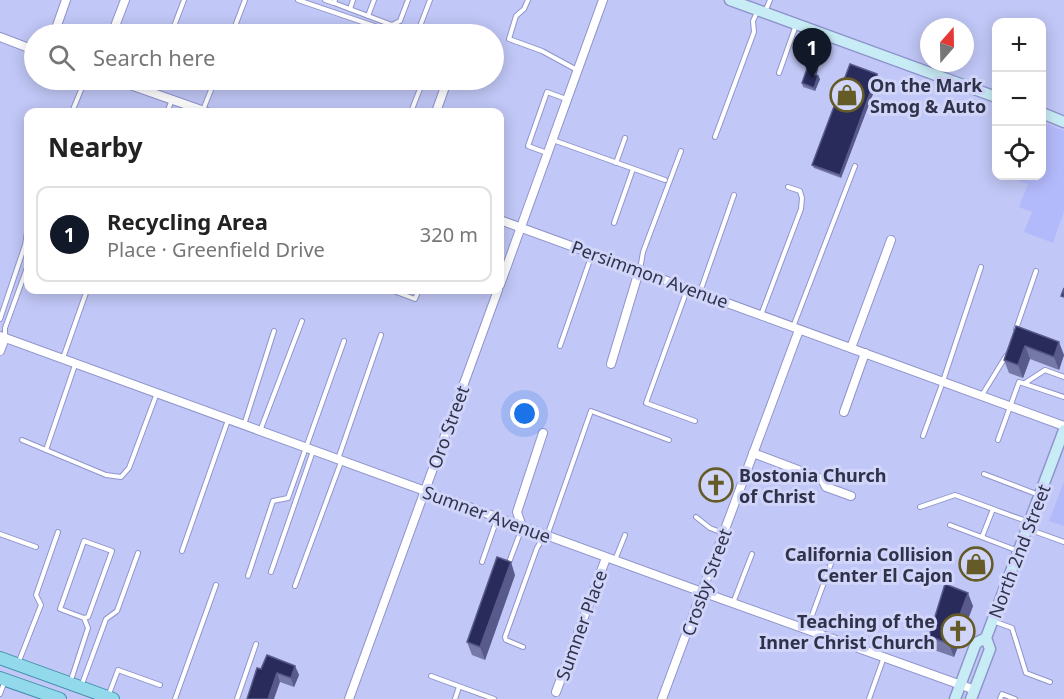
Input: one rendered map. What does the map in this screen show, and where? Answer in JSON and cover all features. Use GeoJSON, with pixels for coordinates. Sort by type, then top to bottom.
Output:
{"type":"FeatureCollection","features":[{"type":"Feature","properties":{"kind":"main road"},"geometry":{"type":"LineString","coordinates":[[730,0],[992,96]]}},
{"type":"Feature","properties":{"kind":"main road"},"geometry":{"type":"LineString","coordinates":[[1046,115],[1064,122]]}},
{"type":"Feature","properties":{"kind":"main road","name":"North 2nd Street"},"geometry":{"type":"LineString","coordinates":[[973,694],[990,649],[986,638],[1061,445],[1064,428]]}},
{"type":"Feature","properties":{"kind":"main road","name":"North 2nd Street"},"geometry":{"type":"LineString","coordinates":[[955,699],[976,643],[986,638]]}},
{"type":"Feature","properties":{"kind":"main road"},"geometry":{"type":"LineString","coordinates":[[0,658],[110,698]]}},
{"type":"Feature","properties":{"kind":"main road"},"geometry":{"type":"LineString","coordinates":[[3,679],[34,694],[60,699]]}},
{"type":"Feature","properties":{"kind":"main road"},"geometry":{"type":"LineString","coordinates":[[961,684],[964,699]]}},
{"type":"Feature","properties":{"kind":"street"},"geometry":{"type":"LineString","coordinates":[[58,24],[66,0]]}},
{"type":"Feature","properties":{"kind":"street"},"geometry":{"type":"LineString","coordinates":[[116,24],[124,0]]}},
{"type":"Feature","properties":{"kind":"street"},"geometry":{"type":"LineString","coordinates":[[504,273],[603,0]]}},
{"type":"Feature","properties":{"kind":"street"},"geometry":{"type":"LineString","coordinates":[[0,37],[24,46]]}},
{"type":"Feature","properties":{"kind":"street"},"geometry":{"type":"LineString","coordinates":[[145,90],[194,108]]}},
{"type":"Feature","properties":{"kind":"street"},"geometry":{"type":"LineString","coordinates":[[437,108],[444,90]]}},
{"type":"Feature","properties":{"kind":"street","name":"Persimmon Avenue"},"geometry":{"type":"LineString","coordinates":[[504,221],[851,348]]}},
{"type":"Feature","properties":{"kind":"street"},"geometry":{"type":"LineString","coordinates":[[891,240],[851,348],[1064,428]]}},
{"type":"Feature","properties":{"kind":"street"},"geometry":{"type":"LineString","coordinates":[[611,363],[639,271]]}},
{"type":"Feature","properties":{"kind":"street","name":"Oro Street"},"geometry":{"type":"LineString","coordinates":[[349,699],[497,294]]}},
{"type":"Feature","properties":{"kind":"street","name":"Crosby Street"},"geometry":{"type":"LineString","coordinates":[[662,699],[753,453],[796,328]]}},
{"type":"Feature","properties":{"kind":"street"},"geometry":{"type":"LineString","coordinates":[[0,351],[2,337]]}},
{"type":"Feature","properties":{"kind":"street","name":"Sumner Avenue"},"geometry":{"type":"LineString","coordinates":[[2,337],[606,558],[961,684],[973,694]]}},
{"type":"Feature","properties":{"kind":"street"},"geometry":{"type":"LineString","coordinates":[[844,412],[865,353]]}},
{"type":"Feature","properties":{"kind":"street"},"geometry":{"type":"LineString","coordinates":[[522,527],[517,512],[543,433]]}},
{"type":"Feature","properties":{"kind":"street"},"geometry":{"type":"LineString","coordinates":[[753,453],[822,479],[826,487],[851,496]]}},
{"type":"Feature","properties":{"kind":"street","name":"Sumner Place"},"geometry":{"type":"LineString","coordinates":[[556,692],[606,558]]}},
{"type":"Feature","properties":{"kind":"lane"},"geometry":{"type":"LineString","coordinates":[[175,24],[184,0]]}},
{"type":"Feature","properties":{"kind":"lane"},"geometry":{"type":"LineString","coordinates":[[236,24],[244,0]]}},
{"type":"Feature","properties":{"kind":"lane"},"geometry":{"type":"LineString","coordinates":[[298,0],[368,24]]}},
{"type":"Feature","properties":{"kind":"lane"},"geometry":{"type":"LineString","coordinates":[[325,0],[334,1],[389,24]]}},
{"type":"Feature","properties":{"kind":"lane"},"geometry":{"type":"LineString","coordinates":[[350,9],[353,0]]}},
{"type":"Feature","properties":{"kind":"lane"},"geometry":{"type":"LineString","coordinates":[[368,16],[374,0]]}},
{"type":"Feature","properties":{"kind":"lane"},"geometry":{"type":"LineString","coordinates":[[394,24],[400,21],[408,0]]}},
{"type":"Feature","properties":{"kind":"lane"},"geometry":{"type":"LineString","coordinates":[[421,24],[430,0]]}},
{"type":"Feature","properties":{"kind":"lane"},"geometry":{"type":"LineString","coordinates":[[528,0],[524,9],[516,16],[509,39],[542,51],[578,70]]}},
{"type":"Feature","properties":{"kind":"lane"},"geometry":{"type":"LineString","coordinates":[[715,137],[754,32],[753,21],[770,0]]}},
{"type":"Feature","properties":{"kind":"lane"},"geometry":{"type":"LineString","coordinates":[[779,73],[797,24]]}},
{"type":"Feature","properties":{"kind":"lane"},"geometry":{"type":"LineString","coordinates":[[74,108],[81,90]]}},
{"type":"Feature","properties":{"kind":"lane"},"geometry":{"type":"LineString","coordinates":[[206,108],[212,90]]}},
{"type":"Feature","properties":{"kind":"lane"},"geometry":{"type":"LineString","coordinates":[[413,108],[420,90]]}},
{"type":"Feature","properties":{"kind":"lane"},"geometry":{"type":"LineString","coordinates":[[547,153],[528,146],[547,92],[567,100]]}},
{"type":"Feature","properties":{"kind":"lane"},"geometry":{"type":"LineString","coordinates":[[169,108],[172,100]]}},
{"type":"Feature","properties":{"kind":"lane"},"geometry":{"type":"LineString","coordinates":[[616,163],[625,138]]}},
{"type":"Feature","properties":{"kind":"lane"},"geometry":{"type":"LineString","coordinates":[[552,140],[665,180]]}},
{"type":"Feature","properties":{"kind":"lane"},"geometry":{"type":"LineString","coordinates":[[639,271],[643,252],[681,151]]}},
{"type":"Feature","properties":{"kind":"lane"},"geometry":{"type":"LineString","coordinates":[[796,328],[855,166]]}},
{"type":"Feature","properties":{"kind":"lane"},"geometry":{"type":"LineString","coordinates":[[614,223],[633,169]]}},
{"type":"Feature","properties":{"kind":"lane"},"geometry":{"type":"LineString","coordinates":[[761,315],[801,209],[800,191],[788,186]]}},
{"type":"Feature","properties":{"kind":"lane"},"geometry":{"type":"LineString","coordinates":[[699,293],[735,195]]}},
{"type":"Feature","properties":{"kind":"lane"},"geometry":{"type":"LineString","coordinates":[[0,319],[24,248]]}},
{"type":"Feature","properties":{"kind":"lane"},"geometry":{"type":"LineString","coordinates":[[560,346],[593,254]]}},
{"type":"Feature","properties":{"kind":"lane"},"geometry":{"type":"LineString","coordinates":[[923,436],[942,387],[942,381],[981,267]]}},
{"type":"Feature","properties":{"kind":"lane"},"geometry":{"type":"LineString","coordinates":[[1013,337],[1036,271]]}},
{"type":"Feature","properties":{"kind":"lane"},"geometry":{"type":"LineString","coordinates":[[2,337],[24,276]]}},
{"type":"Feature","properties":{"kind":"lane"},"geometry":{"type":"LineString","coordinates":[[688,288],[646,403],[695,421]]}},
{"type":"Feature","properties":{"kind":"lane"},"geometry":{"type":"LineString","coordinates":[[62,359],[86,294]]}},
{"type":"Feature","properties":{"kind":"lane"},"geometry":{"type":"LineString","coordinates":[[402,294],[415,299],[417,294]]}},
{"type":"Feature","properties":{"kind":"lane"},"geometry":{"type":"LineString","coordinates":[[260,431],[302,321]]}},
{"type":"Feature","properties":{"kind":"lane"},"geometry":{"type":"LineString","coordinates":[[243,425],[274,331]]}},
{"type":"Feature","properties":{"kind":"lane"},"geometry":{"type":"LineString","coordinates":[[295,586],[381,335]]}},
{"type":"Feature","properties":{"kind":"lane"},"geometry":{"type":"LineString","coordinates":[[271,572],[344,340]]}},
{"type":"Feature","properties":{"kind":"lane"},"geometry":{"type":"LineString","coordinates":[[981,396],[1006,359],[1009,348]]}},
{"type":"Feature","properties":{"kind":"lane"},"geometry":{"type":"LineString","coordinates":[[46,450],[76,364]]}},
{"type":"Feature","properties":{"kind":"lane"},"geometry":{"type":"LineString","coordinates":[[1024,383],[1045,370],[1064,377]]}},
{"type":"Feature","properties":{"kind":"lane"},"geometry":{"type":"LineString","coordinates":[[998,440],[1019,382],[1064,397]]}},
{"type":"Feature","properties":{"kind":"lane"},"geometry":{"type":"LineString","coordinates":[[22,440],[106,475],[121,477],[129,468],[157,393]]}},
{"type":"Feature","properties":{"kind":"lane"},"geometry":{"type":"LineString","coordinates":[[523,646],[506,640],[505,637],[537,548],[546,536],[591,411],[669,440]]}},
{"type":"Feature","properties":{"kind":"lane"},"geometry":{"type":"LineString","coordinates":[[182,551],[228,420]]}},
{"type":"Feature","properties":{"kind":"lane"},"geometry":{"type":"LineString","coordinates":[[248,576],[273,501],[288,498],[309,449]]}},
{"type":"Feature","properties":{"kind":"lane"},"geometry":{"type":"LineString","coordinates":[[984,474],[1040,495]]}},
{"type":"Feature","properties":{"kind":"lane"},"geometry":{"type":"LineString","coordinates":[[920,507],[955,495],[993,509],[1064,542]]}},
{"type":"Feature","properties":{"kind":"lane"},"geometry":{"type":"LineString","coordinates":[[982,537],[993,509]]}},
{"type":"Feature","properties":{"kind":"lane"},"geometry":{"type":"LineString","coordinates":[[696,517],[710,528],[724,533]]}},
{"type":"Feature","properties":{"kind":"lane"},"geometry":{"type":"LineString","coordinates":[[482,562],[498,518]]}},
{"type":"Feature","properties":{"kind":"lane"},"geometry":{"type":"LineString","coordinates":[[950,525],[1019,551]]}},
{"type":"Feature","properties":{"kind":"lane"},"geometry":{"type":"LineString","coordinates":[[508,565],[522,527]]}},
{"type":"Feature","properties":{"kind":"lane"},"geometry":{"type":"LineString","coordinates":[[17,664],[41,605],[36,595],[58,532]]}},
{"type":"Feature","properties":{"kind":"lane"},"geometry":{"type":"LineString","coordinates":[[0,534],[36,547]]}},
{"type":"Feature","properties":{"kind":"lane"},"geometry":{"type":"LineString","coordinates":[[615,561],[625,535]]}},
{"type":"Feature","properties":{"kind":"lane"},"geometry":{"type":"LineString","coordinates":[[75,685],[87,634],[87,622],[84,618],[60,609],[84,541],[112,551],[88,617],[84,618]]}},
{"type":"Feature","properties":{"kind":"lane"},"geometry":{"type":"LineString","coordinates":[[807,630],[833,558],[842,552],[853,552]]}},
{"type":"Feature","properties":{"kind":"lane"},"geometry":{"type":"LineString","coordinates":[[75,685],[106,619],[117,611],[138,553]]}},
{"type":"Feature","properties":{"kind":"lane"},"geometry":{"type":"LineString","coordinates":[[734,603],[752,554]]}},
{"type":"Feature","properties":{"kind":"lane"},"geometry":{"type":"LineString","coordinates":[[175,699],[216,585]]}},
{"type":"Feature","properties":{"kind":"lane"},"geometry":{"type":"LineString","coordinates":[[992,621],[1012,628],[1026,673],[1050,682]]}},
{"type":"Feature","properties":{"kind":"lane"},"geometry":{"type":"LineString","coordinates":[[237,699],[256,644]]}},
{"type":"Feature","properties":{"kind":"lane"},"geometry":{"type":"LineString","coordinates":[[869,699],[884,657]]}},
{"type":"Feature","properties":{"kind":"lane"},"geometry":{"type":"LineString","coordinates":[[110,698],[118,670],[160,686]]}},
{"type":"Feature","properties":{"kind":"lane"},"geometry":{"type":"LineString","coordinates":[[431,676],[494,699]]}},
{"type":"Feature","properties":{"kind":"lane"},"geometry":{"type":"LineString","coordinates":[[0,694],[3,679]]}},
{"type":"Feature","properties":{"kind":"lane"},"geometry":{"type":"LineString","coordinates":[[455,699],[459,687]]}},
{"type":"Feature","properties":{"kind":"lane"},"geometry":{"type":"LineString","coordinates":[[1000,699],[1002,694],[1015,699]]}},
{"type":"Feature","properties":{"kind":"shaded area"},"geometry":{"type":"Polygon","coordinates":[[[1046,124],[1064,131],[1064,211],[1053,243],[1024,232],[1032,212],[1019,207],[1028,184],[1017,180],[1046,180],[1046,124]]]}},
{"type":"Feature","properties":{"kind":"shaded area"},"geometry":{"type":"Polygon","coordinates":[[[1064,482],[1064,526],[1049,521],[1064,482]]]}},
{"type":"Feature","properties":{"kind":"building"},"geometry":{"type":"Polygon","coordinates":[[[809,63],[817,66],[814,74],[818,76],[814,88],[802,83],[809,63]]]}},
{"type":"Feature","properties":{"kind":"building"},"geometry":{"type":"Polygon","coordinates":[[[850,64],[877,74],[840,175],[812,165],[850,64]]]}},
{"type":"Feature","properties":{"kind":"building"},"geometry":{"type":"Polygon","coordinates":[[[1016,326],[1059,342],[1054,357],[1025,346],[1018,365],[1004,360],[1016,326]]]}},
{"type":"Feature","properties":{"kind":"building"},"geometry":{"type":"Polygon","coordinates":[[[497,557],[511,562],[480,647],[467,642],[497,557]]]}},
{"type":"Feature","properties":{"kind":"building"},"geometry":{"type":"Polygon","coordinates":[[[945,584],[968,593],[949,644],[929,636],[945,584]]]}},
{"type":"Feature","properties":{"kind":"building"},"geometry":{"type":"Polygon","coordinates":[[[267,655],[295,666],[291,678],[277,673],[268,699],[247,699],[257,668],[261,669],[267,655]]]}},
{"type":"Feature","properties":{"kind":"place","name":"Recycling Area"},"geometry":{"type":"Point","coordinates":[812,78]}},
{"type":"Feature","properties":{"kind":"place","name":"On the Mark Smog & Auto"},"geometry":{"type":"Point","coordinates":[847,95]}},
{"type":"Feature","properties":{"kind":"place","name":"Bostonia Church of Christ"},"geometry":{"type":"Point","coordinates":[716,485]}},
{"type":"Feature","properties":{"kind":"place","name":"California Collision Center El Cajon"},"geometry":{"type":"Point","coordinates":[976,564]}},
{"type":"Feature","properties":{"kind":"place","name":"Teaching of the Inner Christ Church"},"geometry":{"type":"Point","coordinates":[958,631]}}]}
